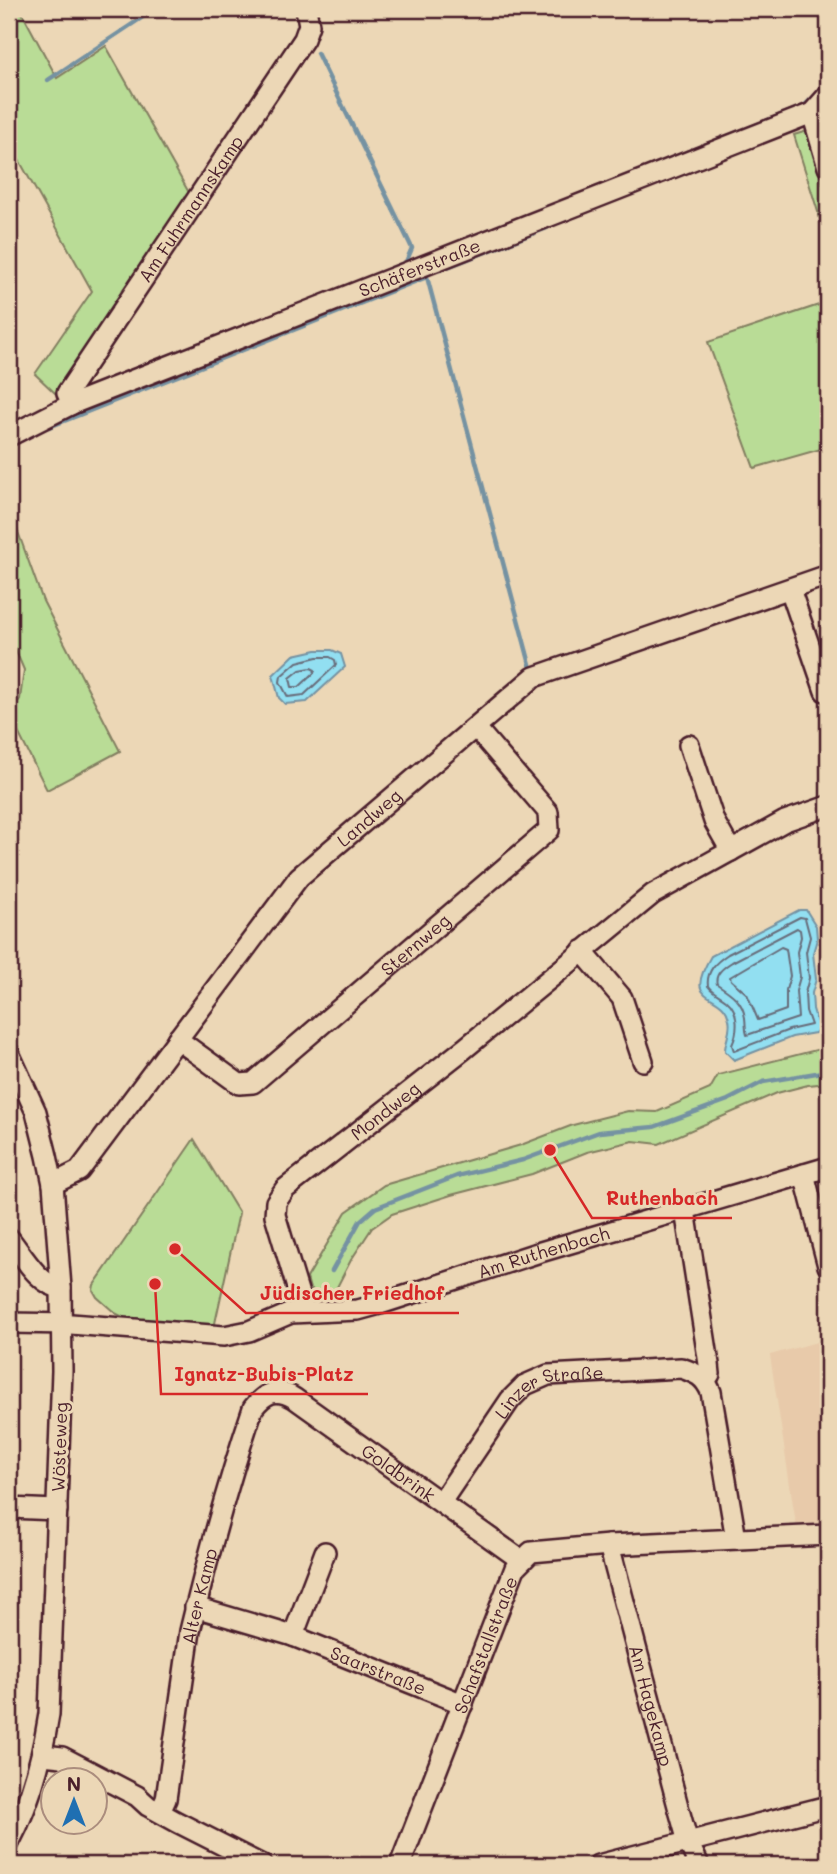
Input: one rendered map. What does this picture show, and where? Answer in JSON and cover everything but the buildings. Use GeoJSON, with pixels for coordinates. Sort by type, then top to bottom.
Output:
{"type":"FeatureCollection","features":[{"type":"Feature","properties":{"kind":"street","name":"Am Fuhrmannskamp"},"geometry":{"type":"LineString","coordinates":[[72,404],[68,393],[304,39],[309,25],[306,9]]}},
{"type":"Feature","properties":{"kind":"street","name":"Schäferstraße"},"geometry":{"type":"LineString","coordinates":[[9,436],[72,404],[812,113],[828,95]]}},
{"type":"Feature","properties":{"kind":"street"},"geometry":{"type":"LineString","coordinates":[[812,113],[828,167]]}},
{"type":"Feature","properties":{"kind":"street","name":"Landweg"},"geometry":{"type":"LineString","coordinates":[[53,1184],[79,1171],[299,877],[534,677],[828,575]]}},
{"type":"Feature","properties":{"kind":"street"},"geometry":{"type":"LineString","coordinates":[[790,589],[825,691]]}},
{"type":"Feature","properties":{"kind":"street","name":"Sternweg"},"geometry":{"type":"LineString","coordinates":[[177,1039],[239,1084],[253,1083],[549,830],[548,812],[476,728]]}},
{"type":"Feature","properties":{"kind":"street"},"geometry":{"type":"LineString","coordinates":[[690,744],[714,821],[731,851]]}},
{"type":"Feature","properties":{"kind":"street","name":"Mondweg"},"geometry":{"type":"LineString","coordinates":[[304,1311],[275,1215],[276,1202],[285,1189],[464,1049],[653,894],[785,821],[828,806]]}},
{"type":"Feature","properties":{"kind":"street"},"geometry":{"type":"LineString","coordinates":[[582,951],[622,998],[643,1061]]}},
{"type":"Feature","properties":{"kind":"street","name":"Wösteweg"},"geometry":{"type":"LineString","coordinates":[[9,1053],[36,1112],[53,1184],[63,1324],[49,1714],[43,1755],[29,1798],[9,1843]]}},
{"type":"Feature","properties":{"kind":"street","name":"Am Ruthenbach"},"geometry":{"type":"LineString","coordinates":[[9,1323],[63,1324],[224,1336],[249,1331],[291,1313],[358,1310],[380,1304],[537,1253],[828,1167]]}},
{"type":"Feature","properties":{"kind":"street"},"geometry":{"type":"LineString","coordinates":[[804,1174],[828,1266]]}},
{"type":"Feature","properties":{"kind":"street"},"geometry":{"type":"LineString","coordinates":[[685,1210],[709,1364],[710,1374],[706,1380],[736,1539]]}},
{"type":"Feature","properties":{"kind":"street"},"geometry":{"type":"LineString","coordinates":[[9,1238],[41,1278],[53,1287],[61,1288]]}},
{"type":"Feature","properties":{"kind":"street","name":"Linzer Straße"},"geometry":{"type":"LineString","coordinates":[[441,1502],[510,1400],[526,1385],[548,1375],[657,1367],[681,1367],[706,1380]]}},
{"type":"Feature","properties":{"kind":"street","name":"Goldbrink"},"geometry":{"type":"LineString","coordinates":[[274,1391],[284,1392],[294,1398],[521,1560]]}},
{"type":"Feature","properties":{"kind":"street","name":"Alter Kamp"},"geometry":{"type":"LineString","coordinates":[[160,1812],[166,1799],[190,1631],[223,1499],[253,1408],[262,1398],[274,1391]]}},
{"type":"Feature","properties":{"kind":"street"},"geometry":{"type":"LineString","coordinates":[[9,1508],[57,1510]]}},
{"type":"Feature","properties":{"kind":"street","name":"Schafstallstraße"},"geometry":{"type":"LineString","coordinates":[[400,1865],[515,1568],[531,1552],[609,1545],[828,1535]]}},
{"type":"Feature","properties":{"kind":"street","name":"Am Hagekamp"},"geometry":{"type":"LineString","coordinates":[[609,1545],[688,1842],[699,1865]]}},
{"type":"Feature","properties":{"kind":"street"},"geometry":{"type":"LineString","coordinates":[[293,1636],[325,1552]]}},
{"type":"Feature","properties":{"kind":"street","name":"Saarstraße"},"geometry":{"type":"LineString","coordinates":[[195,1607],[293,1636],[463,1703]]}},
{"type":"Feature","properties":{"kind":"street"},"geometry":{"type":"LineString","coordinates":[[43,1755],[62,1757],[262,1865]]}},
{"type":"Feature","properties":{"kind":"street"},"geometry":{"type":"LineString","coordinates":[[598,1865],[828,1806]]}},
{"type":"Feature","properties":{"kind":"shaded area"},"geometry":{"type":"Polygon","coordinates":[[[828,1339],[828,1523],[796,1524],[770,1355],[828,1339]]]}},
{"type":"Feature","properties":{"kind":"green space"},"geometry":{"type":"Polygon","coordinates":[[[9,9],[20,9],[57,78],[106,46],[192,198],[56,394],[35,374],[92,291],[9,142],[9,9]]]}},
{"type":"Feature","properties":{"kind":"green space"},"geometry":{"type":"Polygon","coordinates":[[[807,131],[828,202],[828,244],[794,135],[807,131]]]}},
{"type":"Feature","properties":{"kind":"green space"},"geometry":{"type":"Polygon","coordinates":[[[828,302],[828,447],[754,468],[708,342],[828,302]]]}},
{"type":"Feature","properties":{"kind":"green space"},"geometry":{"type":"Polygon","coordinates":[[[9,507],[43,601],[120,751],[47,790],[9,714],[20,699],[24,670],[9,635],[9,507]]]}},
{"type":"Feature","properties":{"kind":"green space"},"geometry":{"type":"Polygon","coordinates":[[[828,1047],[828,1083],[777,1093],[659,1144],[633,1141],[587,1152],[532,1174],[392,1214],[372,1228],[334,1293],[324,1296],[310,1289],[307,1278],[346,1212],[384,1185],[521,1145],[573,1125],[628,1111],[657,1112],[710,1089],[718,1075],[828,1047]]]}},
{"type":"Feature","properties":{"kind":"green space"},"geometry":{"type":"Polygon","coordinates":[[[194,1139],[239,1213],[214,1328],[129,1320],[115,1313],[97,1297],[93,1290],[94,1285],[194,1139]]]}},
{"type":"Feature","properties":{"kind":"water"},"geometry":{"type":"Polygon","coordinates":[[[332,650],[341,654],[345,667],[307,702],[285,704],[279,698],[273,675],[294,655],[332,650]]]}},
{"type":"Feature","properties":{"kind":"water"},"geometry":{"type":"Polygon","coordinates":[[[799,910],[806,910],[816,926],[817,939],[813,953],[816,979],[812,993],[819,1029],[815,1033],[792,1037],[734,1060],[725,1051],[730,1028],[729,1019],[725,1010],[702,990],[700,983],[703,972],[711,956],[799,910]]]}},
{"type":"Feature","properties":{"kind":"waterway"},"geometry":{"type":"LineString","coordinates":[[48,80],[155,9]]}},
{"type":"Feature","properties":{"kind":"waterway"},"geometry":{"type":"LineString","coordinates":[[317,53],[412,248],[406,262],[392,268]]}},
{"type":"Feature","properties":{"kind":"waterway"},"geometry":{"type":"LineString","coordinates":[[687,152],[804,106],[816,95]]}},
{"type":"Feature","properties":{"kind":"waterway"},"geometry":{"type":"LineString","coordinates":[[826,128],[828,112]]}},
{"type":"Feature","properties":{"kind":"waterway"},"geometry":{"type":"LineString","coordinates":[[440,270],[547,228]]}},
{"type":"Feature","properties":{"kind":"waterway"},"geometry":{"type":"LineString","coordinates":[[49,427],[427,277],[531,668],[529,670]]}},
{"type":"Feature","properties":{"kind":"waterway"},"geometry":{"type":"LineString","coordinates":[[332,1271],[360,1221],[375,1208],[457,1176],[523,1160],[599,1132],[654,1127],[728,1100],[763,1082],[828,1071]]}},
{"type":"Feature","properties":{"kind":"place","name":"Ruthenbach"},"geometry":{"type":"Point","coordinates":[550,1150]}},
{"type":"Feature","properties":{"kind":"place","name":"Jüdischer Friedhof"},"geometry":{"type":"Point","coordinates":[175,1249]}},
{"type":"Feature","properties":{"kind":"place","name":"Ignatz-Bubis-Platz"},"geometry":{"type":"Point","coordinates":[155,1284]}}]}
